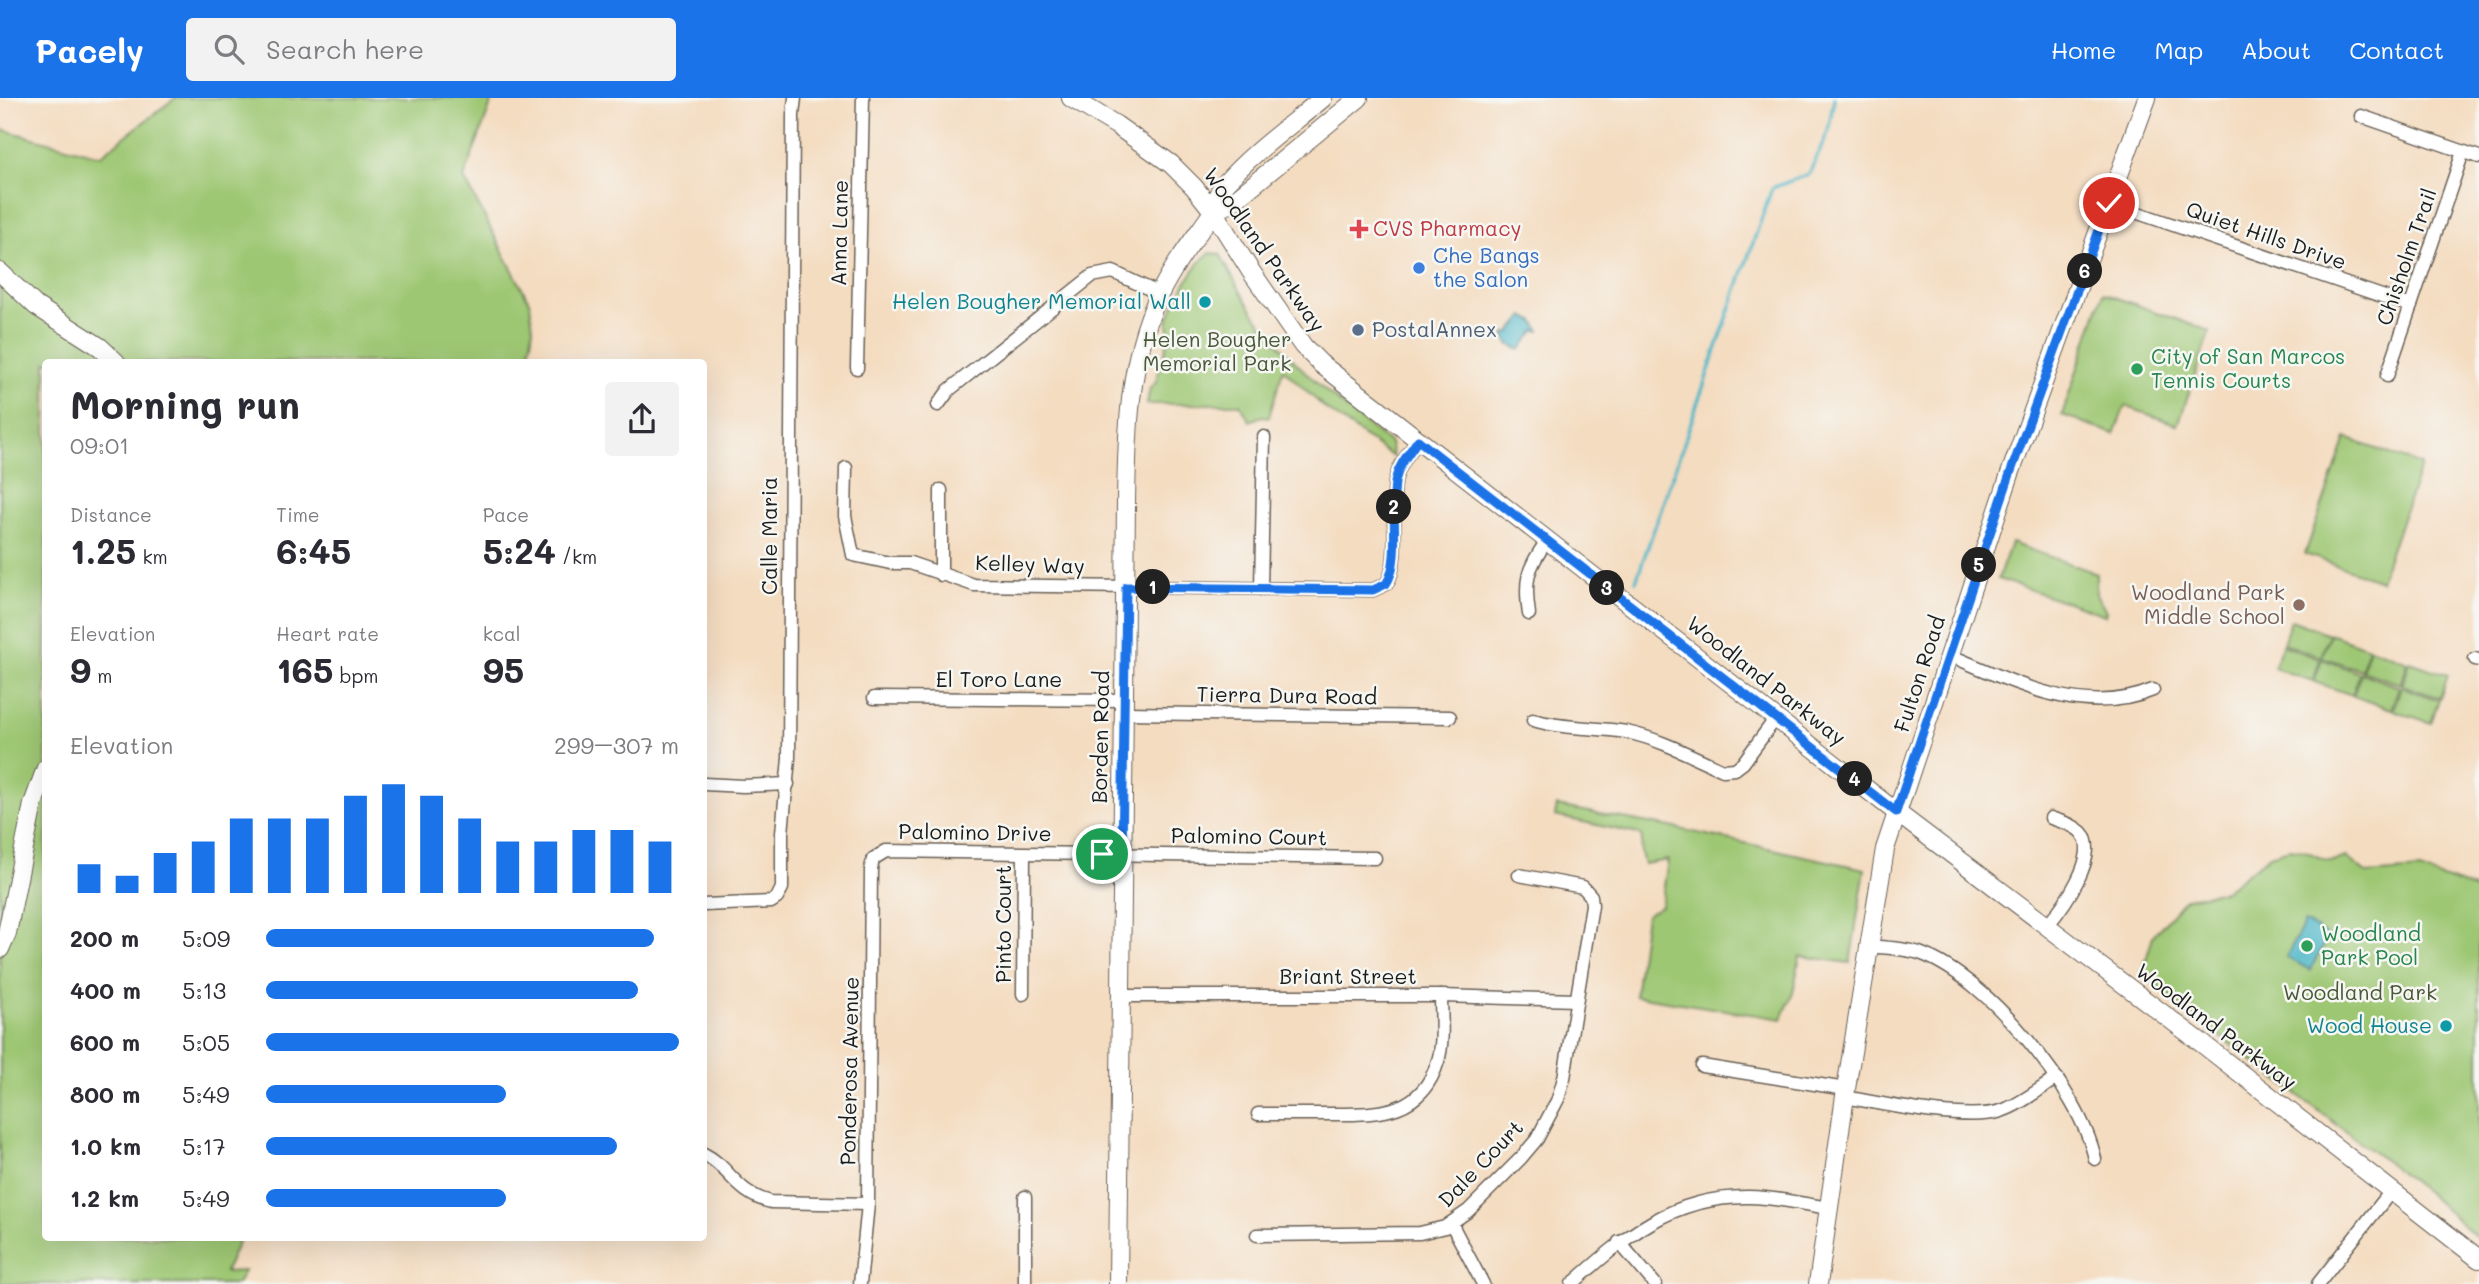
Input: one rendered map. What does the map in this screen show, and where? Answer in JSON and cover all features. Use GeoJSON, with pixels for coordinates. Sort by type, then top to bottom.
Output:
{"type":"FeatureCollection","features":[{"type":"Feature","properties":{"kind":"main road","name":"Borden Road"},"geometry":{"type":"LineString","coordinates":[[1118,1284],[1128,409],[1140,350],[1160,294],[1213,211],[1221,188],[1246,163],[1323,98]]}},
{"type":"Feature","properties":{"kind":"main road"},"geometry":{"type":"LineString","coordinates":[[1213,211],[1231,203],[1359,98]]}},
{"type":"Feature","properties":{"kind":"main road","name":"Fulton Road"},"geometry":{"type":"LineString","coordinates":[[1818,1284],[1845,1093],[1885,849],[2010,474],[2147,98]]}},
{"type":"Feature","properties":{"kind":"main road","name":"Woodland Parkway"},"geometry":{"type":"LineString","coordinates":[[1076,99],[1171,164],[1213,211],[1303,346],[1321,364],[1896,812],[2479,1259]]}},
{"type":"Feature","properties":{"kind":"main road"},"geometry":{"type":"LineString","coordinates":[[0,272],[36,306],[100,347],[113,359]]}},
{"type":"Feature","properties":{"kind":"main road"},"geometry":{"type":"LineString","coordinates":[[0,949],[7,933],[33,804],[42,779]]}},
{"type":"Feature","properties":{"kind":"street","name":"Calle Maria"},"geometry":{"type":"LineString","coordinates":[[707,905],[771,902],[777,898],[782,888],[782,833],[788,784],[795,98]]}},
{"type":"Feature","properties":{"kind":"street","name":"Anna Lane"},"geometry":{"type":"LineString","coordinates":[[857,368],[863,98]]}},
{"type":"Feature","properties":{"kind":"street"},"geometry":{"type":"LineString","coordinates":[[2361,116],[2479,157]]}},
{"type":"Feature","properties":{"kind":"street","name":"Chisholm Trail"},"geometry":{"type":"LineString","coordinates":[[2387,376],[2463,152]]}},
{"type":"Feature","properties":{"kind":"street","name":"Quiet Hills Drive"},"geometry":{"type":"LineString","coordinates":[[2109,203],[2411,306]]}},
{"type":"Feature","properties":{"kind":"street"},"geometry":{"type":"LineString","coordinates":[[938,405],[949,390],[1092,276],[1113,272],[1160,294]]}},
{"type":"Feature","properties":{"kind":"street"},"geometry":{"type":"LineString","coordinates":[[1261,589],[1264,438]]}},
{"type":"Feature","properties":{"kind":"street","name":"Kelley Way"},"geometry":{"type":"LineString","coordinates":[[846,468],[845,516],[853,555],[890,563],[910,564],[974,585],[1373,590],[1389,581],[1393,569],[1395,481],[1402,464],[1418,440]]}},
{"type":"Feature","properties":{"kind":"street"},"geometry":{"type":"LineString","coordinates":[[941,490],[941,575]]}},
{"type":"Feature","properties":{"kind":"street"},"geometry":{"type":"LineString","coordinates":[[1529,614],[1525,593],[1527,575],[1534,558],[1547,541]]}},
{"type":"Feature","properties":{"kind":"street"},"geometry":{"type":"LineString","coordinates":[[1949,655],[2015,682],[2076,701],[2119,700],[2153,690]]}},
{"type":"Feature","properties":{"kind":"street","name":"El Toro Lane"},"geometry":{"type":"LineString","coordinates":[[874,698],[1124,707]]}},
{"type":"Feature","properties":{"kind":"street","name":"Tierra Dura Road"},"geometry":{"type":"LineString","coordinates":[[1124,707],[1450,717]]}},
{"type":"Feature","properties":{"kind":"street"},"geometry":{"type":"LineString","coordinates":[[1533,720],[1555,727],[1624,732],[1656,739],[1723,770],[1735,769],[1743,764],[1776,718]]}},
{"type":"Feature","properties":{"kind":"street"},"geometry":{"type":"LineString","coordinates":[[707,784],[788,784]]}},
{"type":"Feature","properties":{"kind":"street"},"geometry":{"type":"LineString","coordinates":[[2047,926],[2068,898],[2088,855],[2088,843],[2082,834],[2073,826],[2050,818]]}},
{"type":"Feature","properties":{"kind":"street","name":"Palomino Drive"},"geometry":{"type":"LineString","coordinates":[[873,859],[886,851],[1122,854]]}},
{"type":"Feature","properties":{"kind":"street","name":"Pinto Court"},"geometry":{"type":"LineString","coordinates":[[1023,995],[1024,854]]}},
{"type":"Feature","properties":{"kind":"street","name":"Palomino Court"},"geometry":{"type":"LineString","coordinates":[[1122,854],[1375,858]]}},
{"type":"Feature","properties":{"kind":"street","name":"Ponderosa Avenue"},"geometry":{"type":"LineString","coordinates":[[860,1284],[868,1204],[873,859]]}},
{"type":"Feature","properties":{"kind":"street","name":"Dale Court"},"geometry":{"type":"LineString","coordinates":[[1257,1235],[1420,1233],[1445,1227],[1468,1211],[1537,1139],[1558,1098],[1564,1078],[1592,905],[1591,896],[1583,887],[1519,874]]}},
{"type":"Feature","properties":{"kind":"street"},"geometry":{"type":"LineString","coordinates":[[1868,946],[1920,953],[1952,968],[1997,1008],[2033,1044],[2057,1078],[2079,1114],[2093,1147],[2095,1159]]}},
{"type":"Feature","properties":{"kind":"street","name":"Briant Street"},"geometry":{"type":"LineString","coordinates":[[1120,996],[1441,996],[1576,1000]]}},
{"type":"Feature","properties":{"kind":"street"},"geometry":{"type":"LineString","coordinates":[[1258,1114],[1376,1114],[1399,1108],[1417,1097],[1432,1077],[1439,1057],[1441,996]]}},
{"type":"Feature","properties":{"kind":"street"},"geometry":{"type":"LineString","coordinates":[[1702,1066],[1943,1112],[1988,1114],[2003,1110],[2057,1078]]}},
{"type":"Feature","properties":{"kind":"street"},"geometry":{"type":"LineString","coordinates":[[707,1157],[742,1189],[760,1199],[772,1202],[868,1204]]}},
{"type":"Feature","properties":{"kind":"street"},"geometry":{"type":"LineString","coordinates":[[2318,1284],[2392,1190]]}},
{"type":"Feature","properties":{"kind":"street"},"geometry":{"type":"LineString","coordinates":[[1025,1197],[1025,1284]]}},
{"type":"Feature","properties":{"kind":"street"},"geometry":{"type":"LineString","coordinates":[[1572,1284],[1619,1242],[1663,1214],[1712,1199],[1750,1197],[1829,1208]]}},
{"type":"Feature","properties":{"kind":"street"},"geometry":{"type":"LineString","coordinates":[[1451,1223],[1483,1284]]}},
{"type":"Feature","properties":{"kind":"street"},"geometry":{"type":"LineString","coordinates":[[1619,1242],[1656,1284]]}},
{"type":"Feature","properties":{"kind":"green space"},"geometry":{"type":"Polygon","coordinates":[[[175,98],[493,98],[464,178],[530,303],[533,329],[528,359],[42,359],[42,1241],[238,1241],[225,1272],[244,1271],[237,1284],[0,1284],[0,129],[100,156],[175,98]]]}},
{"type":"Feature","properties":{"kind":"green space","name":"Helen Bougher Memorial Park"},"geometry":{"type":"Polygon","coordinates":[[[1211,253],[1220,254],[1248,304],[1288,355],[1320,386],[1390,443],[1393,457],[1327,410],[1283,369],[1269,417],[1262,416],[1250,421],[1240,404],[1147,404],[1150,388],[1156,382],[1167,346],[1168,323],[1174,306],[1185,284],[1199,264],[1211,253]]]}},
{"type":"Feature","properties":{"kind":"green space","name":"City of San Marcos Tennis Courts"},"geometry":{"type":"Polygon","coordinates":[[[2103,293],[2210,331],[2178,425],[2125,406],[2114,434],[2062,415],[2103,293]]]}},
{"type":"Feature","properties":{"kind":"green space"},"geometry":{"type":"Polygon","coordinates":[[[2346,438],[2421,465],[2380,581],[2305,554],[2346,438]]]}},
{"type":"Feature","properties":{"kind":"green space"},"geometry":{"type":"Polygon","coordinates":[[[2011,543],[2096,573],[2096,595],[2106,611],[2105,615],[1998,579],[2011,543]]]}},
{"type":"Feature","properties":{"kind":"green space"},"geometry":{"type":"Polygon","coordinates":[[[2291,620],[2329,634],[2321,657],[2283,643],[2291,620]]]}},
{"type":"Feature","properties":{"kind":"green space"},"geometry":{"type":"Polygon","coordinates":[[[2330,634],[2369,648],[2361,670],[2322,657],[2330,634]]]}},
{"type":"Feature","properties":{"kind":"green space"},"geometry":{"type":"Polygon","coordinates":[[[2282,645],[2320,659],[2313,681],[2274,668],[2282,645]]]}},
{"type":"Feature","properties":{"kind":"green space"},"geometry":{"type":"Polygon","coordinates":[[[2370,648],[2408,662],[2400,684],[2362,671],[2370,648]]]}},
{"type":"Feature","properties":{"kind":"green space"},"geometry":{"type":"Polygon","coordinates":[[[2322,659],[2360,673],[2352,695],[2314,682],[2322,659]]]}},
{"type":"Feature","properties":{"kind":"green space"},"geometry":{"type":"Polygon","coordinates":[[[2410,662],[2448,675],[2440,698],[2402,685],[2410,662]]]}},
{"type":"Feature","properties":{"kind":"green space"},"geometry":{"type":"Polygon","coordinates":[[[2361,673],[2399,687],[2391,709],[2353,696],[2361,673]]]}},
{"type":"Feature","properties":{"kind":"green space"},"geometry":{"type":"Polygon","coordinates":[[[2401,687],[2439,700],[2431,723],[2393,710],[2401,687]]]}},
{"type":"Feature","properties":{"kind":"green space"},"geometry":{"type":"Polygon","coordinates":[[[1557,806],[1865,869],[1850,963],[1800,956],[1793,993],[1782,1019],[1635,996],[1646,915],[1661,906],[1668,860],[1644,864],[1641,853],[1642,838],[1638,834],[1555,816],[1557,806]]]}},
{"type":"Feature","properties":{"kind":"green space","name":"Woodland Park"},"geometry":{"type":"Polygon","coordinates":[[[2289,849],[2305,851],[2329,861],[2346,857],[2367,874],[2420,870],[2479,891],[2479,1240],[2429,1194],[2189,1013],[2142,974],[2153,936],[2186,898],[2225,891],[2270,855],[2289,849]]]}},
{"type":"Feature","properties":{"kind":"water"},"geometry":{"type":"Polygon","coordinates":[[[1524,316],[1534,321],[1540,331],[1535,331],[1520,350],[1510,345],[1504,336],[1509,334],[1524,316]]]}},
{"type":"Feature","properties":{"kind":"water","name":"Woodland Park Pool"},"geometry":{"type":"Polygon","coordinates":[[[2305,922],[2329,936],[2310,970],[2286,957],[2305,922]]]}},
{"type":"Feature","properties":{"kind":"waterway"},"geometry":{"type":"LineString","coordinates":[[1636,581],[1772,188],[1809,174],[1828,132],[1834,98]]}},
{"type":"Feature","properties":{"kind":"place","name":"CVS Pharmacy"},"geometry":{"type":"Point","coordinates":[1359,229]}},
{"type":"Feature","properties":{"kind":"place","name":"Che Bangs the Salon"},"geometry":{"type":"Point","coordinates":[1419,268]}},
{"type":"Feature","properties":{"kind":"place","name":"Helen Bougher Memorial Wall"},"geometry":{"type":"Point","coordinates":[1205,302]}},
{"type":"Feature","properties":{"kind":"place","name":"PostalAnnex"},"geometry":{"type":"Point","coordinates":[1358,330]}},
{"type":"Feature","properties":{"kind":"place","name":"City of San Marcos Tennis Courts"},"geometry":{"type":"Point","coordinates":[2137,369]}},
{"type":"Feature","properties":{"kind":"place","name":"Woodland Park Middle School"},"geometry":{"type":"Point","coordinates":[2299,605]}},
{"type":"Feature","properties":{"kind":"place","name":"Woodland Park Pool"},"geometry":{"type":"Point","coordinates":[2307,946]}},
{"type":"Feature","properties":{"kind":"place","name":"Wood House"},"geometry":{"type":"Point","coordinates":[2446,1026]}},
{"type":"Feature","properties":{"kind":"route"},"geometry":{"type":"LineString","coordinates":[[1102,854],[1122,854],[1126,587],[1373,590],[1386,584],[1393,569],[1395,481],[1402,464],[1418,440],[1896,812],[2010,474],[2109,203]]}}]}
